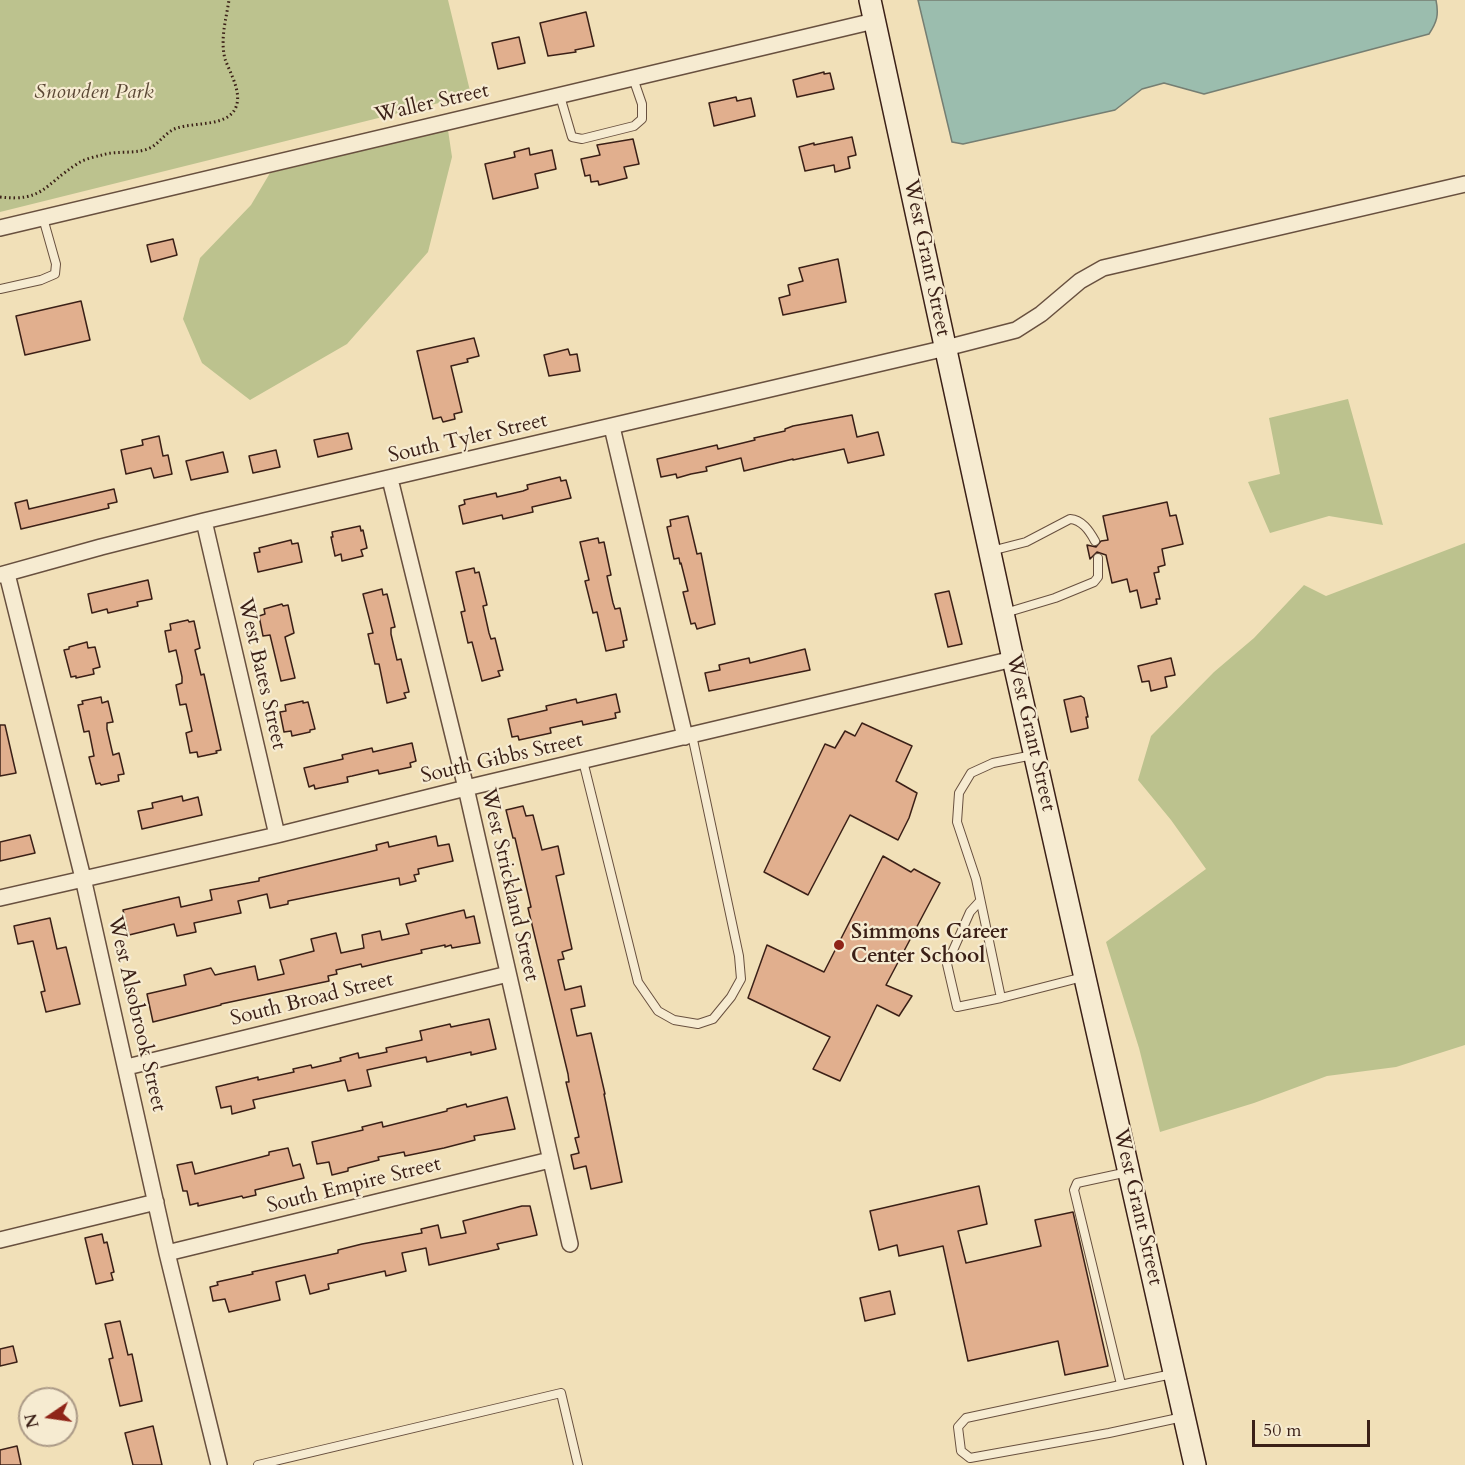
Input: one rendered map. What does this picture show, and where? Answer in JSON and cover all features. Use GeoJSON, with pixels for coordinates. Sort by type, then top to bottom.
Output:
{"type":"FeatureCollection","features":[{"type":"Feature","properties":{"kind":"street","name":"West Grant Street"},"geometry":{"type":"LineString","coordinates":[[870,0],[1013,659],[1195,1465]]}},
{"type":"Feature","properties":{"kind":"street","name":"Waller Street"},"geometry":{"type":"LineString","coordinates":[[0,228],[874,21]]}},
{"type":"Feature","properties":{"kind":"street","name":"South Tyler Street"},"geometry":{"type":"LineString","coordinates":[[4,574],[101,546],[204,521],[612,427],[1016,330],[1041,314],[1080,280],[1103,268],[1465,184]]}},
{"type":"Feature","properties":{"kind":"street"},"geometry":{"type":"LineString","coordinates":[[612,427],[688,736]]}},
{"type":"Feature","properties":{"kind":"street","name":"West Strickland Street"},"geometry":{"type":"LineString","coordinates":[[390,479],[466,788],[550,1160]]}},
{"type":"Feature","properties":{"kind":"street","name":"West Bates Street"},"geometry":{"type":"LineString","coordinates":[[204,521],[277,835]]}},
{"type":"Feature","properties":{"kind":"street","name":"West Alsobrook Street"},"geometry":{"type":"LineString","coordinates":[[4,574],[83,878],[167,1253],[219,1465]]}},
{"type":"Feature","properties":{"kind":"street","name":"South Gibbs Street"},"geometry":{"type":"LineString","coordinates":[[0,898],[277,835],[1013,659]]}},
{"type":"Feature","properties":{"kind":"street","name":"South Broad Street"},"geometry":{"type":"LineString","coordinates":[[127,1067],[508,974]]}},
{"type":"Feature","properties":{"kind":"street"},"geometry":{"type":"LineString","coordinates":[[550,1160],[570,1244]]}},
{"type":"Feature","properties":{"kind":"street","name":"South Empire Street"},"geometry":{"type":"LineString","coordinates":[[167,1253],[550,1160]]}},
{"type":"Feature","properties":{"kind":"street"},"geometry":{"type":"LineString","coordinates":[[0,1240],[156,1202]]}},
{"type":"Feature","properties":{"kind":"lane"},"geometry":{"type":"LineString","coordinates":[[560,96],[572,136],[582,139],[634,126],[642,119],[642,104],[633,78]]}},
{"type":"Feature","properties":{"kind":"lane"},"geometry":{"type":"LineString","coordinates":[[0,289],[41,280],[55,274],[56,264],[43,218]]}},
{"type":"Feature","properties":{"kind":"lane"},"geometry":{"type":"LineString","coordinates":[[990,551],[1026,542],[1070,519],[1077,519],[1085,526],[1095,541]]}},
{"type":"Feature","properties":{"kind":"lane"},"geometry":{"type":"LineString","coordinates":[[1003,613],[1055,598],[1094,582],[1098,578],[1098,558]]}},
{"type":"Feature","properties":{"kind":"lane"},"geometry":{"type":"LineString","coordinates":[[583,761],[638,982],[658,1011],[674,1020],[698,1024],[713,1019],[741,979],[740,956],[688,736]]}},
{"type":"Feature","properties":{"kind":"lane"},"geometry":{"type":"LineString","coordinates":[[1001,998],[976,879],[957,822],[959,793],[971,773],[993,763],[1035,754]]}},
{"type":"Feature","properties":{"kind":"lane"},"geometry":{"type":"LineString","coordinates":[[980,901],[970,912],[947,964],[957,1007],[1085,976]]}},
{"type":"Feature","properties":{"kind":"lane"},"geometry":{"type":"LineString","coordinates":[[1121,1384],[1074,1190],[1077,1183],[1129,1172]]}},
{"type":"Feature","properties":{"kind":"lane"},"geometry":{"type":"LineString","coordinates":[[1174,1374],[966,1418],[958,1427],[962,1451],[970,1458],[1184,1417]]}},
{"type":"Feature","properties":{"kind":"lane"},"geometry":{"type":"LineString","coordinates":[[258,1465],[561,1393],[578,1465]]}},
{"type":"Feature","properties":{"kind":"path"},"geometry":{"type":"LineString","coordinates":[[0,197],[21,199],[37,194],[78,163],[113,151],[136,151],[151,147],[160,138],[177,128],[231,116],[237,106],[237,95],[222,42],[229,0]]}},
{"type":"Feature","properties":{"kind":"green space","name":"Snowden Park"},"geometry":{"type":"Polygon","coordinates":[[[0,0],[448,0],[471,95],[0,212],[0,0]]]}},
{"type":"Feature","properties":{"kind":"green space"},"geometry":{"type":"Polygon","coordinates":[[[448,130],[452,157],[428,252],[347,344],[250,400],[202,363],[183,319],[200,258],[251,205],[270,173],[448,130]]]}},
{"type":"Feature","properties":{"kind":"green space"},"geometry":{"type":"Polygon","coordinates":[[[1348,399],[1383,525],[1329,516],[1270,533],[1248,482],[1280,474],[1269,418],[1348,399]]]}},
{"type":"Feature","properties":{"kind":"green space"},"geometry":{"type":"Polygon","coordinates":[[[1465,543],[1465,1045],[1396,1067],[1327,1076],[1254,1103],[1160,1132],[1139,1048],[1106,942],[1206,869],[1171,820],[1138,780],[1151,736],[1214,672],[1254,638],[1304,585],[1326,596],[1465,543]]]}},
{"type":"Feature","properties":{"kind":"shaded area"},"geometry":{"type":"Polygon","coordinates":[[[918,0],[1436,0],[1437,14],[1436,22],[1429,34],[1204,94],[1164,83],[1142,89],[1115,110],[963,144],[952,142],[918,0]]]}},
{"type":"Feature","properties":{"kind":"building"},"geometry":{"type":"Polygon","coordinates":[[[586,12],[594,46],[575,50],[576,52],[548,56],[540,23],[586,12]]]}},
{"type":"Feature","properties":{"kind":"building"},"geometry":{"type":"Polygon","coordinates":[[[519,37],[525,63],[498,69],[492,43],[519,37]]]}},
{"type":"Feature","properties":{"kind":"building"},"geometry":{"type":"Polygon","coordinates":[[[824,72],[824,74],[830,73],[834,89],[797,97],[793,80],[824,72]]]}},
{"type":"Feature","properties":{"kind":"building"},"geometry":{"type":"Polygon","coordinates":[[[736,97],[737,101],[751,98],[755,116],[714,126],[709,103],[736,97]]]}},
{"type":"Feature","properties":{"kind":"building"},"geometry":{"type":"Polygon","coordinates":[[[852,137],[856,155],[848,157],[850,168],[835,172],[834,165],[805,171],[799,147],[852,137]]]}},
{"type":"Feature","properties":{"kind":"building"},"geometry":{"type":"Polygon","coordinates":[[[633,139],[639,164],[624,167],[627,178],[599,185],[598,181],[591,182],[590,175],[585,176],[581,159],[600,155],[597,145],[633,139]]]}},
{"type":"Feature","properties":{"kind":"building"},"geometry":{"type":"Polygon","coordinates":[[[529,148],[530,155],[552,150],[556,169],[535,174],[538,188],[493,199],[485,164],[515,157],[514,152],[529,148]]]}},
{"type":"Feature","properties":{"kind":"building"},"geometry":{"type":"Polygon","coordinates":[[[173,239],[177,255],[151,262],[147,245],[173,239]]]}},
{"type":"Feature","properties":{"kind":"building"},"geometry":{"type":"Polygon","coordinates":[[[838,259],[846,302],[783,315],[779,298],[790,295],[788,285],[803,281],[799,268],[838,259]]]}},
{"type":"Feature","properties":{"kind":"building"},"geometry":{"type":"Polygon","coordinates":[[[81,301],[90,340],[25,355],[16,316],[81,301]]]}},
{"type":"Feature","properties":{"kind":"building"},"geometry":{"type":"Polygon","coordinates":[[[474,338],[479,356],[467,359],[468,362],[451,366],[462,412],[454,414],[455,419],[443,422],[441,417],[433,419],[417,351],[474,338]]]}},
{"type":"Feature","properties":{"kind":"building"},"geometry":{"type":"Polygon","coordinates":[[[568,349],[570,355],[577,354],[580,371],[549,376],[544,355],[568,349]]]}},
{"type":"Feature","properties":{"kind":"building"},"geometry":{"type":"Polygon","coordinates":[[[852,415],[857,437],[878,432],[884,455],[848,463],[844,449],[744,471],[741,458],[706,467],[707,471],[677,478],[676,474],[661,477],[657,459],[717,445],[718,449],[785,431],[793,426],[852,415]]]}},
{"type":"Feature","properties":{"kind":"building"},"geometry":{"type":"Polygon","coordinates":[[[348,433],[352,449],[318,457],[314,440],[348,433]]]}},
{"type":"Feature","properties":{"kind":"building"},"geometry":{"type":"Polygon","coordinates":[[[159,436],[163,456],[168,455],[172,474],[154,478],[151,468],[126,474],[121,450],[143,445],[142,440],[159,436]]]}},
{"type":"Feature","properties":{"kind":"building"},"geometry":{"type":"Polygon","coordinates":[[[276,450],[280,467],[253,473],[249,456],[276,450]]]}},
{"type":"Feature","properties":{"kind":"building"},"geometry":{"type":"Polygon","coordinates":[[[223,452],[228,472],[191,480],[186,461],[223,452]]]}},
{"type":"Feature","properties":{"kind":"building"},"geometry":{"type":"Polygon","coordinates":[[[560,477],[561,481],[566,480],[571,498],[532,507],[533,512],[503,519],[502,515],[463,524],[459,506],[465,504],[464,500],[496,493],[497,497],[523,491],[528,489],[527,485],[560,477]]]}},
{"type":"Feature","properties":{"kind":"building"},"geometry":{"type":"Polygon","coordinates":[[[114,489],[117,502],[108,504],[109,508],[21,529],[15,503],[27,500],[29,509],[114,489]]]}},
{"type":"Feature","properties":{"kind":"building"},"geometry":{"type":"Polygon","coordinates":[[[1167,502],[1170,516],[1176,515],[1183,544],[1162,549],[1165,565],[1158,567],[1159,572],[1154,573],[1160,599],[1156,599],[1157,604],[1141,608],[1137,590],[1130,592],[1127,579],[1112,583],[1106,555],[1097,552],[1090,559],[1087,545],[1096,547],[1101,541],[1108,540],[1103,516],[1167,502]]]}},
{"type":"Feature","properties":{"kind":"building"},"geometry":{"type":"Polygon","coordinates":[[[688,516],[697,554],[701,553],[715,624],[697,629],[695,623],[691,624],[683,592],[688,591],[679,558],[674,559],[667,527],[671,526],[670,520],[688,516]]]}},
{"type":"Feature","properties":{"kind":"building"},"geometry":{"type":"Polygon","coordinates":[[[360,526],[367,548],[361,550],[363,556],[342,561],[341,554],[335,556],[332,532],[360,526]]]}},
{"type":"Feature","properties":{"kind":"building"},"geometry":{"type":"Polygon","coordinates":[[[598,538],[599,543],[604,542],[611,575],[607,576],[613,603],[615,609],[620,608],[627,640],[623,641],[624,647],[606,651],[597,612],[593,613],[585,581],[589,580],[580,542],[598,538]]]}},
{"type":"Feature","properties":{"kind":"building"},"geometry":{"type":"Polygon","coordinates":[[[291,540],[292,544],[298,543],[302,562],[258,572],[254,553],[260,552],[259,548],[291,540]]]}},
{"type":"Feature","properties":{"kind":"building"},"geometry":{"type":"Polygon","coordinates":[[[474,568],[475,573],[479,572],[487,605],[483,606],[489,633],[491,639],[495,638],[503,670],[498,671],[500,676],[482,681],[472,642],[468,643],[461,612],[465,611],[456,572],[474,568]]]}},
{"type":"Feature","properties":{"kind":"building"},"geometry":{"type":"Polygon","coordinates":[[[148,580],[152,599],[137,602],[138,606],[108,613],[107,609],[92,613],[88,594],[148,580]]]}},
{"type":"Feature","properties":{"kind":"building"},"geometry":{"type":"Polygon","coordinates":[[[382,589],[383,595],[387,594],[395,627],[391,628],[391,634],[397,660],[401,659],[409,692],[404,693],[406,698],[387,703],[379,664],[375,664],[368,634],[373,633],[363,594],[382,589]]]}},
{"type":"Feature","properties":{"kind":"building"},"geometry":{"type":"Polygon","coordinates":[[[949,591],[962,644],[948,647],[935,594],[949,591]]]}},
{"type":"Feature","properties":{"kind":"building"},"geometry":{"type":"Polygon","coordinates":[[[282,604],[283,606],[288,605],[294,633],[285,637],[295,678],[281,681],[270,635],[263,636],[259,616],[265,614],[264,609],[282,604]]]}},
{"type":"Feature","properties":{"kind":"building"},"geometry":{"type":"Polygon","coordinates":[[[188,620],[189,622],[194,621],[200,648],[195,650],[201,675],[204,674],[221,750],[198,757],[197,752],[190,753],[186,733],[192,731],[186,704],[180,705],[176,685],[182,683],[182,677],[176,650],[169,652],[165,631],[171,630],[170,624],[188,620]]]}},
{"type":"Feature","properties":{"kind":"building"},"geometry":{"type":"Polygon","coordinates":[[[87,642],[88,648],[95,647],[100,667],[93,669],[94,674],[71,677],[64,650],[87,642]]]}},
{"type":"Feature","properties":{"kind":"building"},"geometry":{"type":"Polygon","coordinates":[[[805,649],[810,670],[709,691],[705,673],[720,670],[719,665],[749,658],[750,663],[805,649]]]}},
{"type":"Feature","properties":{"kind":"building"},"geometry":{"type":"Polygon","coordinates":[[[1171,658],[1175,675],[1165,677],[1167,687],[1151,691],[1149,681],[1142,682],[1138,666],[1171,658]]]}},
{"type":"Feature","properties":{"kind":"building"},"geometry":{"type":"Polygon","coordinates":[[[616,694],[620,712],[615,713],[616,718],[583,725],[582,721],[550,728],[551,733],[519,740],[518,736],[512,737],[508,719],[547,710],[546,706],[576,699],[577,703],[616,694]]]}},
{"type":"Feature","properties":{"kind":"building"},"geometry":{"type":"Polygon","coordinates":[[[1081,696],[1084,698],[1088,728],[1071,732],[1064,700],[1081,696]]]}},
{"type":"Feature","properties":{"kind":"building"},"geometry":{"type":"Polygon","coordinates":[[[101,697],[102,703],[108,701],[113,722],[107,723],[107,729],[113,755],[119,753],[124,774],[118,775],[119,781],[101,785],[96,784],[89,757],[94,756],[89,731],[84,732],[78,705],[83,704],[82,701],[101,697]]]}},
{"type":"Feature","properties":{"kind":"building"},"geometry":{"type":"Polygon","coordinates":[[[303,701],[303,703],[308,702],[315,729],[292,736],[291,731],[284,732],[280,712],[286,711],[285,705],[303,701]]]}},
{"type":"Feature","properties":{"kind":"building"},"geometry":{"type":"Polygon","coordinates":[[[862,723],[912,746],[896,781],[917,793],[909,818],[898,840],[850,815],[808,895],[764,872],[825,744],[835,748],[845,731],[855,736],[862,723]]]}},
{"type":"Feature","properties":{"kind":"building"},"geometry":{"type":"Polygon","coordinates":[[[0,725],[5,725],[16,773],[0,776],[0,725]]]}},
{"type":"Feature","properties":{"kind":"building"},"geometry":{"type":"Polygon","coordinates":[[[412,743],[416,761],[410,763],[411,767],[379,774],[378,770],[347,777],[348,782],[315,789],[314,785],[309,787],[304,768],[343,759],[342,755],[372,748],[373,752],[412,743]]]}},
{"type":"Feature","properties":{"kind":"building"},"geometry":{"type":"Polygon","coordinates":[[[182,796],[183,801],[198,797],[202,815],[142,829],[138,811],[153,808],[152,803],[182,796]]]}},
{"type":"Feature","properties":{"kind":"building"},"geometry":{"type":"Polygon","coordinates":[[[523,806],[526,816],[533,815],[542,850],[558,846],[564,874],[556,876],[572,949],[562,952],[564,959],[558,960],[565,990],[581,986],[585,1006],[571,1009],[577,1036],[591,1033],[622,1182],[591,1189],[586,1166],[574,1169],[571,1155],[579,1153],[575,1138],[579,1137],[566,1082],[569,1082],[568,1074],[528,908],[531,907],[515,838],[513,838],[506,810],[523,806]]]}},
{"type":"Feature","properties":{"kind":"building"},"geometry":{"type":"Polygon","coordinates":[[[30,835],[35,853],[0,861],[0,842],[30,835]]]}},
{"type":"Feature","properties":{"kind":"building"},"geometry":{"type":"Polygon","coordinates":[[[436,836],[438,846],[449,844],[453,861],[418,869],[419,874],[414,875],[416,881],[400,885],[399,878],[288,901],[288,904],[270,908],[267,894],[238,901],[241,913],[194,923],[196,932],[177,936],[174,924],[129,935],[123,910],[179,897],[181,907],[212,900],[210,890],[259,881],[259,878],[377,850],[376,845],[388,842],[389,847],[436,836]]]}},
{"type":"Feature","properties":{"kind":"building"},"geometry":{"type":"Polygon","coordinates":[[[883,856],[911,872],[914,869],[940,883],[886,985],[912,996],[899,1016],[877,1005],[840,1081],[813,1069],[830,1037],[748,998],[767,945],[824,972],[883,856]]]}},
{"type":"Feature","properties":{"kind":"building"},"geometry":{"type":"Polygon","coordinates":[[[464,910],[466,918],[474,916],[480,943],[452,948],[451,945],[445,947],[445,945],[421,950],[422,953],[362,967],[361,964],[336,970],[337,974],[328,976],[329,981],[221,1004],[153,1022],[147,994],[186,985],[184,975],[211,968],[215,975],[255,966],[258,980],[284,974],[280,960],[314,951],[311,939],[336,933],[341,953],[364,948],[362,935],[380,931],[382,940],[409,934],[406,924],[464,910]]]}},
{"type":"Feature","properties":{"kind":"building"},"geometry":{"type":"Polygon","coordinates":[[[50,918],[57,949],[66,947],[80,1004],[46,1012],[41,992],[45,991],[33,941],[18,944],[14,926],[50,918]]]}},
{"type":"Feature","properties":{"kind":"building"},"geometry":{"type":"Polygon","coordinates":[[[489,1019],[496,1049],[427,1062],[426,1057],[367,1070],[371,1086],[348,1091],[345,1080],[253,1100],[255,1108],[232,1114],[231,1106],[221,1108],[216,1087],[258,1077],[258,1080],[294,1072],[293,1069],[311,1065],[312,1068],[341,1061],[340,1058],[358,1053],[359,1058],[387,1052],[386,1048],[422,1040],[420,1031],[489,1019]]]}},
{"type":"Feature","properties":{"kind":"building"},"geometry":{"type":"Polygon","coordinates":[[[507,1097],[515,1129],[474,1136],[475,1140],[405,1156],[404,1152],[378,1157],[379,1160],[348,1168],[348,1171],[332,1175],[329,1162],[317,1164],[312,1142],[363,1130],[362,1127],[382,1122],[383,1127],[466,1104],[467,1107],[507,1097]]]}},
{"type":"Feature","properties":{"kind":"building"},"geometry":{"type":"Polygon","coordinates":[[[288,1148],[293,1166],[300,1164],[304,1178],[255,1190],[256,1195],[198,1206],[198,1203],[190,1205],[187,1191],[183,1191],[177,1165],[192,1162],[195,1174],[288,1148]]]}},
{"type":"Feature","properties":{"kind":"building"},"geometry":{"type":"Polygon","coordinates":[[[979,1186],[987,1224],[958,1231],[966,1263],[1041,1246],[1035,1220],[1073,1212],[1108,1366],[1065,1375],[1058,1341],[968,1361],[943,1246],[899,1256],[897,1245],[879,1250],[870,1211],[979,1186]]]}},
{"type":"Feature","properties":{"kind":"building"},"geometry":{"type":"Polygon","coordinates":[[[530,1206],[537,1235],[497,1244],[499,1249],[429,1265],[426,1248],[402,1253],[406,1271],[386,1276],[385,1271],[328,1284],[329,1289],[310,1294],[305,1275],[276,1282],[280,1300],[229,1312],[225,1299],[213,1301],[210,1287],[218,1285],[217,1282],[338,1253],[338,1250],[362,1244],[422,1233],[421,1229],[438,1225],[441,1238],[466,1233],[463,1221],[530,1206]]]}},
{"type":"Feature","properties":{"kind":"building"},"geometry":{"type":"Polygon","coordinates":[[[102,1234],[104,1243],[107,1242],[114,1272],[111,1273],[113,1280],[96,1284],[85,1238],[102,1234]]]}},
{"type":"Feature","properties":{"kind":"building"},"geometry":{"type":"Polygon","coordinates":[[[890,1291],[895,1314],[865,1321],[860,1298],[890,1291]]]}},
{"type":"Feature","properties":{"kind":"building"},"geometry":{"type":"Polygon","coordinates":[[[120,1321],[128,1355],[132,1354],[142,1401],[120,1406],[109,1359],[113,1358],[105,1324],[120,1321]]]}},
{"type":"Feature","properties":{"kind":"building"},"geometry":{"type":"Polygon","coordinates":[[[13,1346],[17,1362],[0,1366],[0,1349],[13,1346]]]}},
{"type":"Feature","properties":{"kind":"building"},"geometry":{"type":"Polygon","coordinates":[[[153,1426],[162,1465],[133,1465],[125,1433],[153,1426]]]}},
{"type":"Feature","properties":{"kind":"building"},"geometry":{"type":"Polygon","coordinates":[[[17,1446],[21,1465],[0,1465],[0,1450],[17,1446]]]}},
{"type":"Feature","properties":{"kind":"place","name":"Simmons Career Center School"},"geometry":{"type":"Point","coordinates":[839,945]}}]}
